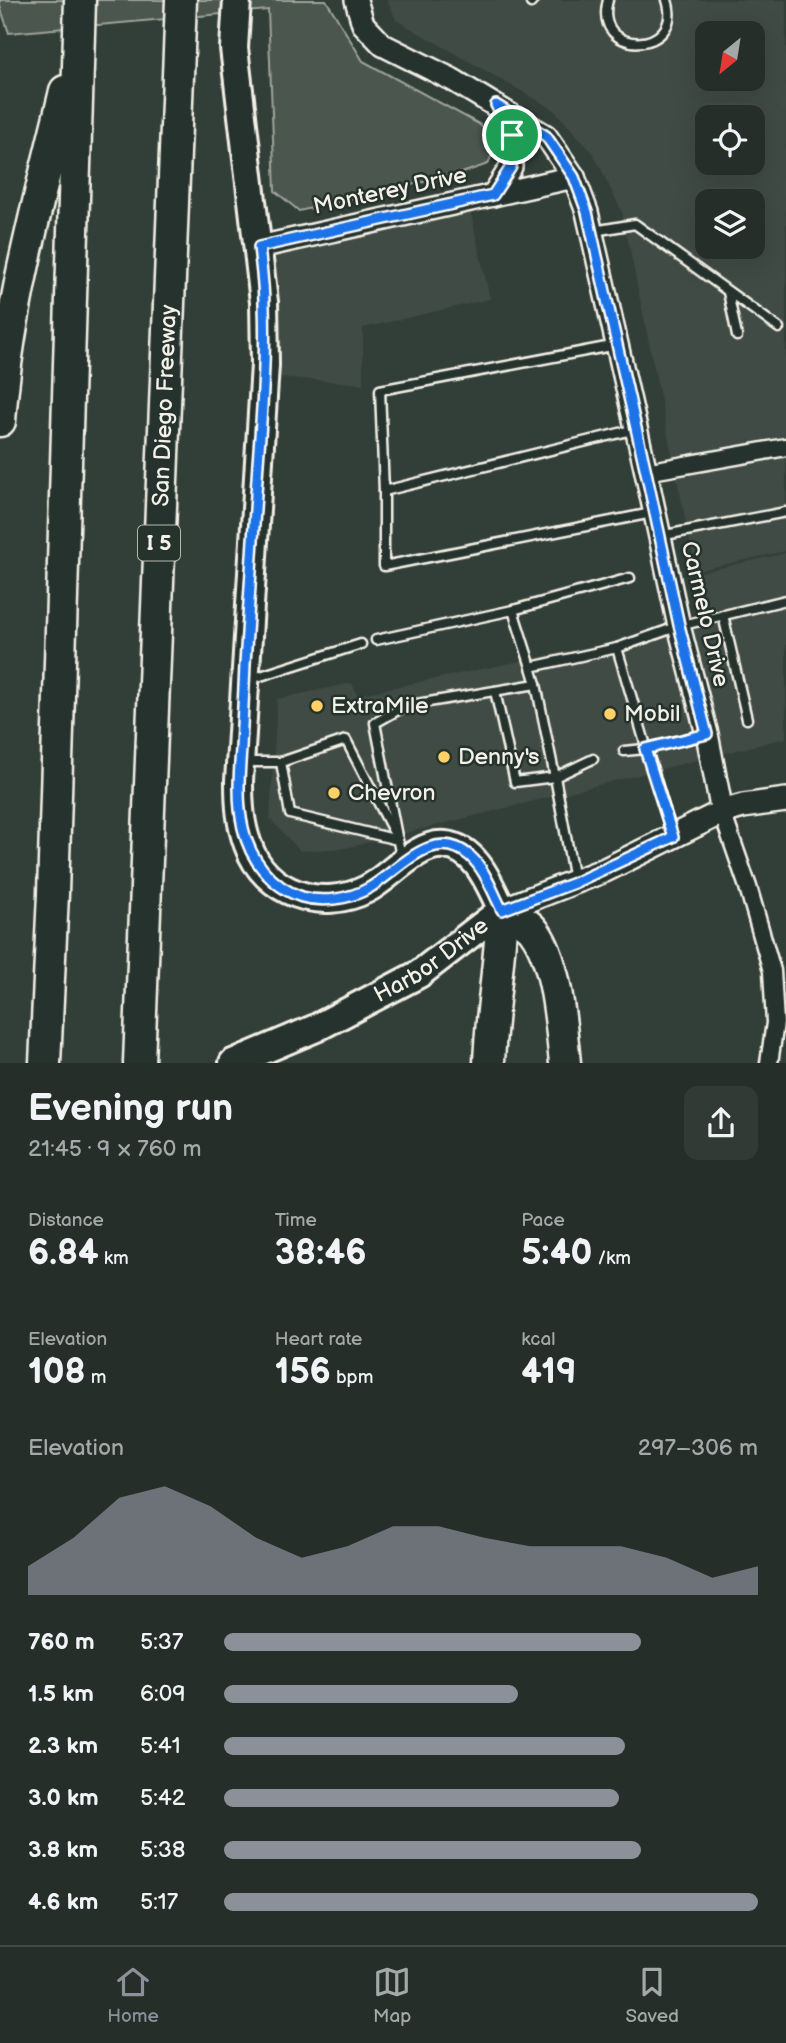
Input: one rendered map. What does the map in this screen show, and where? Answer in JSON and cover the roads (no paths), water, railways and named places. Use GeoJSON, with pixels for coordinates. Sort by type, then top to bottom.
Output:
{"type":"FeatureCollection","features":[{"type":"Feature","properties":{"kind":"highway","name":"San Diego Freeway"},"geometry":{"type":"LineString","coordinates":[[139,1063],[180,12]]}},
{"type":"Feature","properties":{"kind":"highway"},"geometry":{"type":"LineString","coordinates":[[0,421],[3,386],[23,267],[80,15]]}},
{"type":"Feature","properties":{"kind":"highway"},"geometry":{"type":"LineString","coordinates":[[45,1063],[53,894],[80,15]]}},
{"type":"Feature","properties":{"kind":"highway"},"geometry":{"type":"LineString","coordinates":[[25,1063],[53,894]]}},
{"type":"Feature","properties":{"kind":"highway"},"geometry":{"type":"LineString","coordinates":[[489,1063],[502,910],[533,929],[548,954],[565,1063]]}},
{"type":"Feature","properties":{"kind":"main road"},"geometry":{"type":"LineString","coordinates":[[237,0],[234,48],[259,247],[264,302],[265,365],[240,762],[240,809],[248,847],[258,865],[286,890],[304,897],[326,900],[348,897],[369,888],[400,852],[444,845],[458,849],[470,857],[484,875],[502,910]]}},
{"type":"Feature","properties":{"kind":"main road","name":"Harbor Drive"},"geometry":{"type":"LineString","coordinates":[[233,1063],[316,1028],[419,974],[502,910],[574,883],[722,812],[786,800]]}},
{"type":"Feature","properties":{"kind":"street","name":"Carmelo Drive"},"geometry":{"type":"LineString","coordinates":[[356,0],[363,24],[383,45],[453,80],[546,136],[574,177],[587,212],[679,625],[707,734],[722,812],[748,887],[772,971],[775,1023],[769,1063]]}},
{"type":"Feature","properties":{"kind":"street"},"geometry":{"type":"LineString","coordinates":[[493,195],[511,167],[512,148],[512,135],[496,105]]}},
{"type":"Feature","properties":{"kind":"street","name":"Monterey Drive"},"geometry":{"type":"LineString","coordinates":[[259,247],[574,177]]}},
{"type":"Feature","properties":{"kind":"street"},"geometry":{"type":"LineString","coordinates":[[646,472],[786,447]]}},
{"type":"Feature","properties":{"kind":"lane"},"geometry":{"type":"LineString","coordinates":[[608,0],[608,23],[622,39],[632,43],[652,40],[661,34],[670,16],[667,0]]}},
{"type":"Feature","properties":{"kind":"lane"},"geometry":{"type":"LineString","coordinates":[[591,231],[635,224],[779,328]]}},
{"type":"Feature","properties":{"kind":"lane"},"geometry":{"type":"LineString","coordinates":[[727,292],[737,336]]}},
{"type":"Feature","properties":{"kind":"lane"},"geometry":{"type":"LineString","coordinates":[[617,345],[380,390],[384,566],[655,512]]}},
{"type":"Feature","properties":{"kind":"lane"},"geometry":{"type":"LineString","coordinates":[[384,491],[636,429]]}},
{"type":"Feature","properties":{"kind":"lane"},"geometry":{"type":"LineString","coordinates":[[660,536],[786,512]]}},
{"type":"Feature","properties":{"kind":"lane"},"geometry":{"type":"LineString","coordinates":[[376,640],[513,610],[630,578]]}},
{"type":"Feature","properties":{"kind":"lane"},"geometry":{"type":"LineString","coordinates":[[531,667],[617,648],[679,625],[786,600]]}},
{"type":"Feature","properties":{"kind":"lane"},"geometry":{"type":"LineString","coordinates":[[513,610],[536,684],[574,883]]}},
{"type":"Feature","properties":{"kind":"lane"},"geometry":{"type":"LineString","coordinates":[[723,615],[747,719]]}},
{"type":"Feature","properties":{"kind":"lane"},"geometry":{"type":"LineString","coordinates":[[244,681],[361,644]]}},
{"type":"Feature","properties":{"kind":"lane"},"geometry":{"type":"LineString","coordinates":[[617,648],[673,837]]}},
{"type":"Feature","properties":{"kind":"lane"},"geometry":{"type":"LineString","coordinates":[[400,852],[375,723],[405,706],[536,684]]}},
{"type":"Feature","properties":{"kind":"lane"},"geometry":{"type":"LineString","coordinates":[[495,691],[515,782],[555,777],[593,759]]}},
{"type":"Feature","properties":{"kind":"lane"},"geometry":{"type":"LineString","coordinates":[[625,751],[645,749],[707,734]]}},
{"type":"Feature","properties":{"kind":"lane"},"geometry":{"type":"LineString","coordinates":[[240,762],[281,762],[346,740],[400,852]]}},
{"type":"Feature","properties":{"kind":"lane"},"geometry":{"type":"LineString","coordinates":[[281,762],[290,814],[400,852]]}},
{"type":"Feature","properties":{"kind":"place","name":"ExtraMile"},"geometry":{"type":"Point","coordinates":[317,706]}},
{"type":"Feature","properties":{"kind":"place","name":"Mobil"},"geometry":{"type":"Point","coordinates":[610,714]}},
{"type":"Feature","properties":{"kind":"place","name":"Denny's"},"geometry":{"type":"Point","coordinates":[444,757]}},
{"type":"Feature","properties":{"kind":"place","name":"Chevron"},"geometry":{"type":"Point","coordinates":[334,793]}}]}
